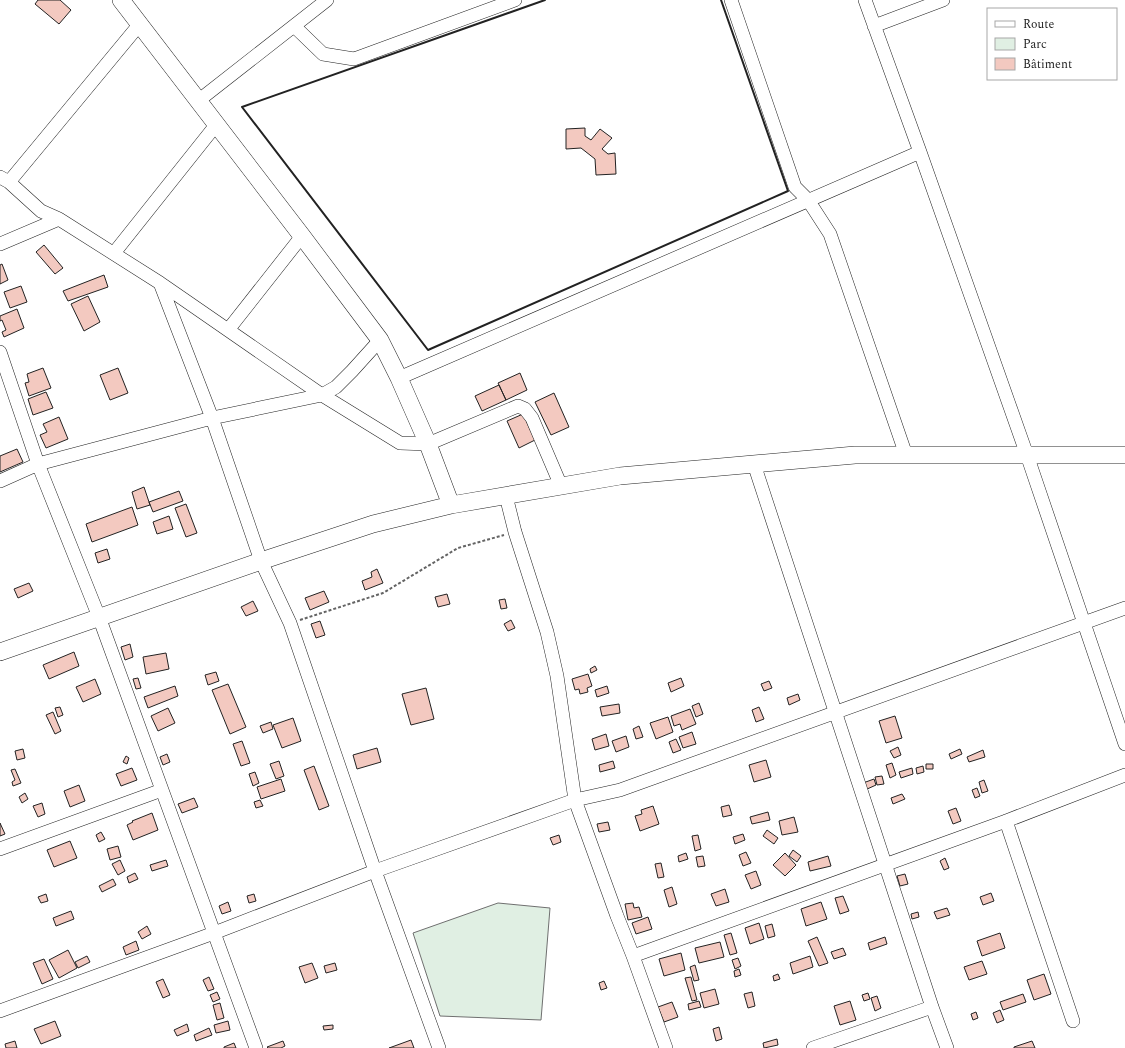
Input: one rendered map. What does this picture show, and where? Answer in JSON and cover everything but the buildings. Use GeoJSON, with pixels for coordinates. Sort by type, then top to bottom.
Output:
{"type":"FeatureCollection","features":[{"type":"Feature","properties":{"kind":"main road"},"geometry":{"type":"LineString","coordinates":[[120,0],[302,236],[380,340],[399,378],[428,444],[451,505]]}},
{"type":"Feature","properties":{"kind":"main road"},"geometry":{"type":"LineString","coordinates":[[0,652],[99,616],[374,524],[451,505],[620,476],[855,455],[1125,455]]}},
{"type":"Feature","properties":{"kind":"street"},"geometry":{"type":"LineString","coordinates":[[198,101],[327,0]]}},
{"type":"Feature","properties":{"kind":"street"},"geometry":{"type":"LineString","coordinates":[[294,26],[323,54],[354,59],[515,0]]}},
{"type":"Feature","properties":{"kind":"street"},"geometry":{"type":"LineString","coordinates":[[731,0],[795,188],[808,200],[830,234],[906,455]]}},
{"type":"Feature","properties":{"kind":"street"},"geometry":{"type":"LineString","coordinates":[[865,0],[1027,455],[1125,744]]}},
{"type":"Feature","properties":{"kind":"street"},"geometry":{"type":"LineString","coordinates":[[874,26],[943,0]]}},
{"type":"Feature","properties":{"kind":"street"},"geometry":{"type":"LineString","coordinates":[[139,25],[4,180],[41,211],[59,219],[114,253],[322,395],[400,443],[428,444],[518,406],[526,409],[532,418],[561,486]]}},
{"type":"Feature","properties":{"kind":"street"},"geometry":{"type":"LineString","coordinates":[[114,253],[216,125]]}},
{"type":"Feature","properties":{"kind":"street"},"geometry":{"type":"LineString","coordinates":[[399,378],[920,152]]}},
{"type":"Feature","properties":{"kind":"street"},"geometry":{"type":"LineString","coordinates":[[0,244],[59,219]]}},
{"type":"Feature","properties":{"kind":"street"},"geometry":{"type":"LineString","coordinates":[[228,330],[302,236]]}},
{"type":"Feature","properties":{"kind":"street"},"geometry":{"type":"LineString","coordinates":[[160,283],[212,418],[261,561],[290,623],[374,871],[438,1048]]}},
{"type":"Feature","properties":{"kind":"street"},"geometry":{"type":"LineString","coordinates":[[0,481],[38,464],[212,418],[322,395],[336,387],[380,340]]}},
{"type":"Feature","properties":{"kind":"street"},"geometry":{"type":"LineString","coordinates":[[0,352],[38,464],[99,616],[256,1048]]}},
{"type":"Feature","properties":{"kind":"street"},"geometry":{"type":"LineString","coordinates":[[754,464],[932,1007],[947,1048]]}},
{"type":"Feature","properties":{"kind":"street"},"geometry":{"type":"LineString","coordinates":[[506,496],[515,532],[558,676],[575,800],[666,1048]]}},
{"type":"Feature","properties":{"kind":"street"},"geometry":{"type":"LineString","coordinates":[[0,1011],[214,933],[374,871],[575,800],[620,790],[1125,608]]}},
{"type":"Feature","properties":{"kind":"street"},"geometry":{"type":"LineString","coordinates":[[633,956],[1006,821],[1125,775]]}},
{"type":"Feature","properties":{"kind":"street"},"geometry":{"type":"LineString","coordinates":[[0,849],[162,790]]}},
{"type":"Feature","properties":{"kind":"street"},"geometry":{"type":"LineString","coordinates":[[1006,821],[1073,1021]]}},
{"type":"Feature","properties":{"kind":"street"},"geometry":{"type":"LineString","coordinates":[[813,1048],[932,1007]]}},
{"type":"Feature","properties":{"kind":"path"},"geometry":{"type":"LineString","coordinates":[[290,623],[383,593],[458,548],[515,532]]}},
{"type":"Feature","properties":{"kind":"green space"},"geometry":{"type":"Polygon","coordinates":[[[498,903],[550,908],[541,1020],[440,1016],[413,933],[498,903]]]}},
{"type":"Feature","properties":{"kind":"wall"},"geometry":{"type":"LineString","coordinates":[[545,0],[242,107],[428,350],[788,191],[721,0]]}}]}
